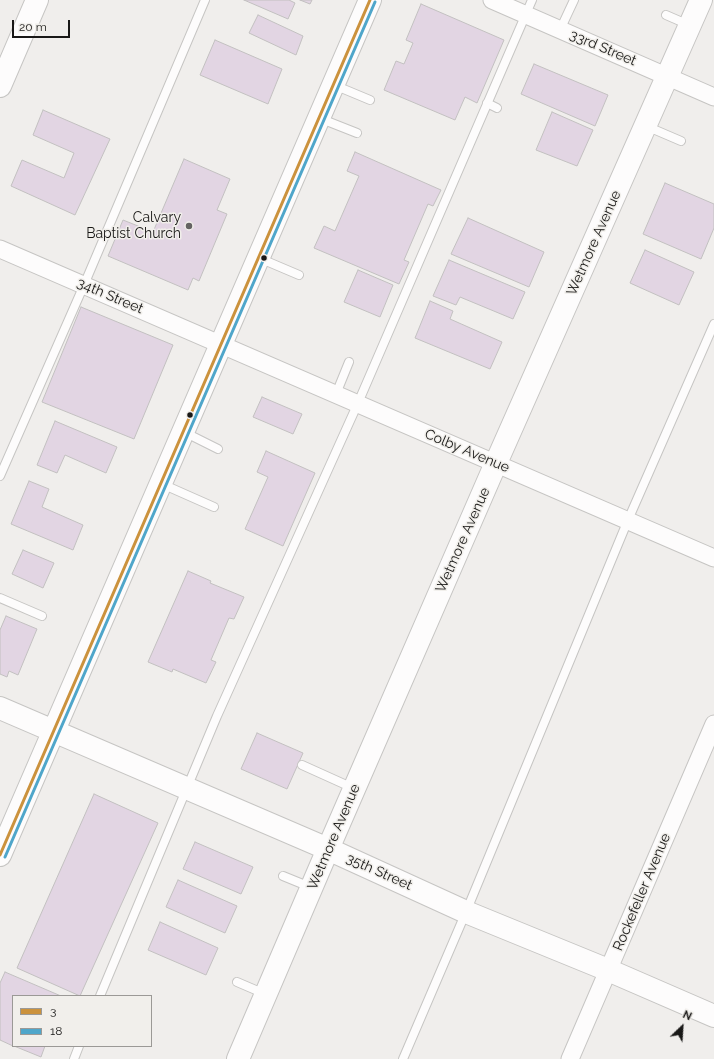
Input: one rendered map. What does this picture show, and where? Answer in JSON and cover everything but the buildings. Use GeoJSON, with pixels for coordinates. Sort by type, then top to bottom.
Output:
{"type":"FeatureCollection","features":[{"type":"Feature","properties":{"kind":"street"},"geometry":{"type":"LineString","coordinates":[[0,86],[37,0]]}},
{"type":"Feature","properties":{"kind":"street"},"geometry":{"type":"LineString","coordinates":[[0,855],[370,0]]}},
{"type":"Feature","properties":{"kind":"street","name":"33rd Street"},"geometry":{"type":"LineString","coordinates":[[492,0],[529,7],[560,30],[714,97]]}},
{"type":"Feature","properties":{"kind":"street","name":"Wetmore Avenue"},"geometry":{"type":"LineString","coordinates":[[238,1059],[496,464],[701,0]]}},
{"type":"Feature","properties":{"kind":"street","name":"34th Street"},"geometry":{"type":"LineString","coordinates":[[0,249],[221,344]]}},
{"type":"Feature","properties":{"kind":"street","name":"Colby Avenue"},"geometry":{"type":"LineString","coordinates":[[221,344],[714,558]]}},
{"type":"Feature","properties":{"kind":"street","name":"35th Street"},"geometry":{"type":"LineString","coordinates":[[0,708],[328,849],[466,912],[608,970],[714,1016]]}},
{"type":"Feature","properties":{"kind":"street","name":"Rockefeller Avenue"},"geometry":{"type":"LineString","coordinates":[[570,1059],[714,724]]}},
{"type":"Feature","properties":{"kind":"lane"},"geometry":{"type":"LineString","coordinates":[[0,476],[84,285],[205,0]]}},
{"type":"Feature","properties":{"kind":"lane"},"geometry":{"type":"LineString","coordinates":[[560,30],[574,0]]}},
{"type":"Feature","properties":{"kind":"lane"},"geometry":{"type":"LineString","coordinates":[[100,995],[217,716],[358,403],[529,7]]}},
{"type":"Feature","properties":{"kind":"lane"},"geometry":{"type":"LineString","coordinates":[[666,15],[690,26]]}},
{"type":"Feature","properties":{"kind":"lane"},"geometry":{"type":"LineString","coordinates":[[333,84],[370,100]]}},
{"type":"Feature","properties":{"kind":"lane"},"geometry":{"type":"LineString","coordinates":[[488,103],[498,108]]}},
{"type":"Feature","properties":{"kind":"lane"},"geometry":{"type":"LineString","coordinates":[[319,118],[357,133]]}},
{"type":"Feature","properties":{"kind":"lane"},"geometry":{"type":"LineString","coordinates":[[646,126],[681,141]]}},
{"type":"Feature","properties":{"kind":"lane"},"geometry":{"type":"LineString","coordinates":[[258,258],[299,275]]}},
{"type":"Feature","properties":{"kind":"lane"},"geometry":{"type":"LineString","coordinates":[[403,1059],[466,912],[628,520],[714,324]]}},
{"type":"Feature","properties":{"kind":"lane"},"geometry":{"type":"LineString","coordinates":[[336,394],[349,362]]}},
{"type":"Feature","properties":{"kind":"lane"},"geometry":{"type":"LineString","coordinates":[[183,431],[218,449]]}},
{"type":"Feature","properties":{"kind":"lane"},"geometry":{"type":"LineString","coordinates":[[160,484],[214,507]]}},
{"type":"Feature","properties":{"kind":"lane"},"geometry":{"type":"LineString","coordinates":[[0,598],[42,616]]}},
{"type":"Feature","properties":{"kind":"lane"},"geometry":{"type":"LineString","coordinates":[[302,766],[355,788]]}},
{"type":"Feature","properties":{"kind":"lane"},"geometry":{"type":"LineString","coordinates":[[283,876],[312,888]]}},
{"type":"Feature","properties":{"kind":"lane"},"geometry":{"type":"LineString","coordinates":[[237,982],[266,994]]}},
{"type":"Feature","properties":{"kind":"lane"},"geometry":{"type":"LineString","coordinates":[[74,1059],[79,1047]]}},
{"type":"Feature","properties":{"kind":"transit line","name":"3"},"geometry":{"type":"LineString","coordinates":[[0,855],[370,0]]}},
{"type":"Feature","properties":{"kind":"transit line","name":"18"},"geometry":{"type":"LineString","coordinates":[[5,857],[375,2]]}},
{"type":"Feature","properties":{"kind":"place","name":"Calvary Baptist Church"},"geometry":{"type":"Point","coordinates":[189,226]}}]}
